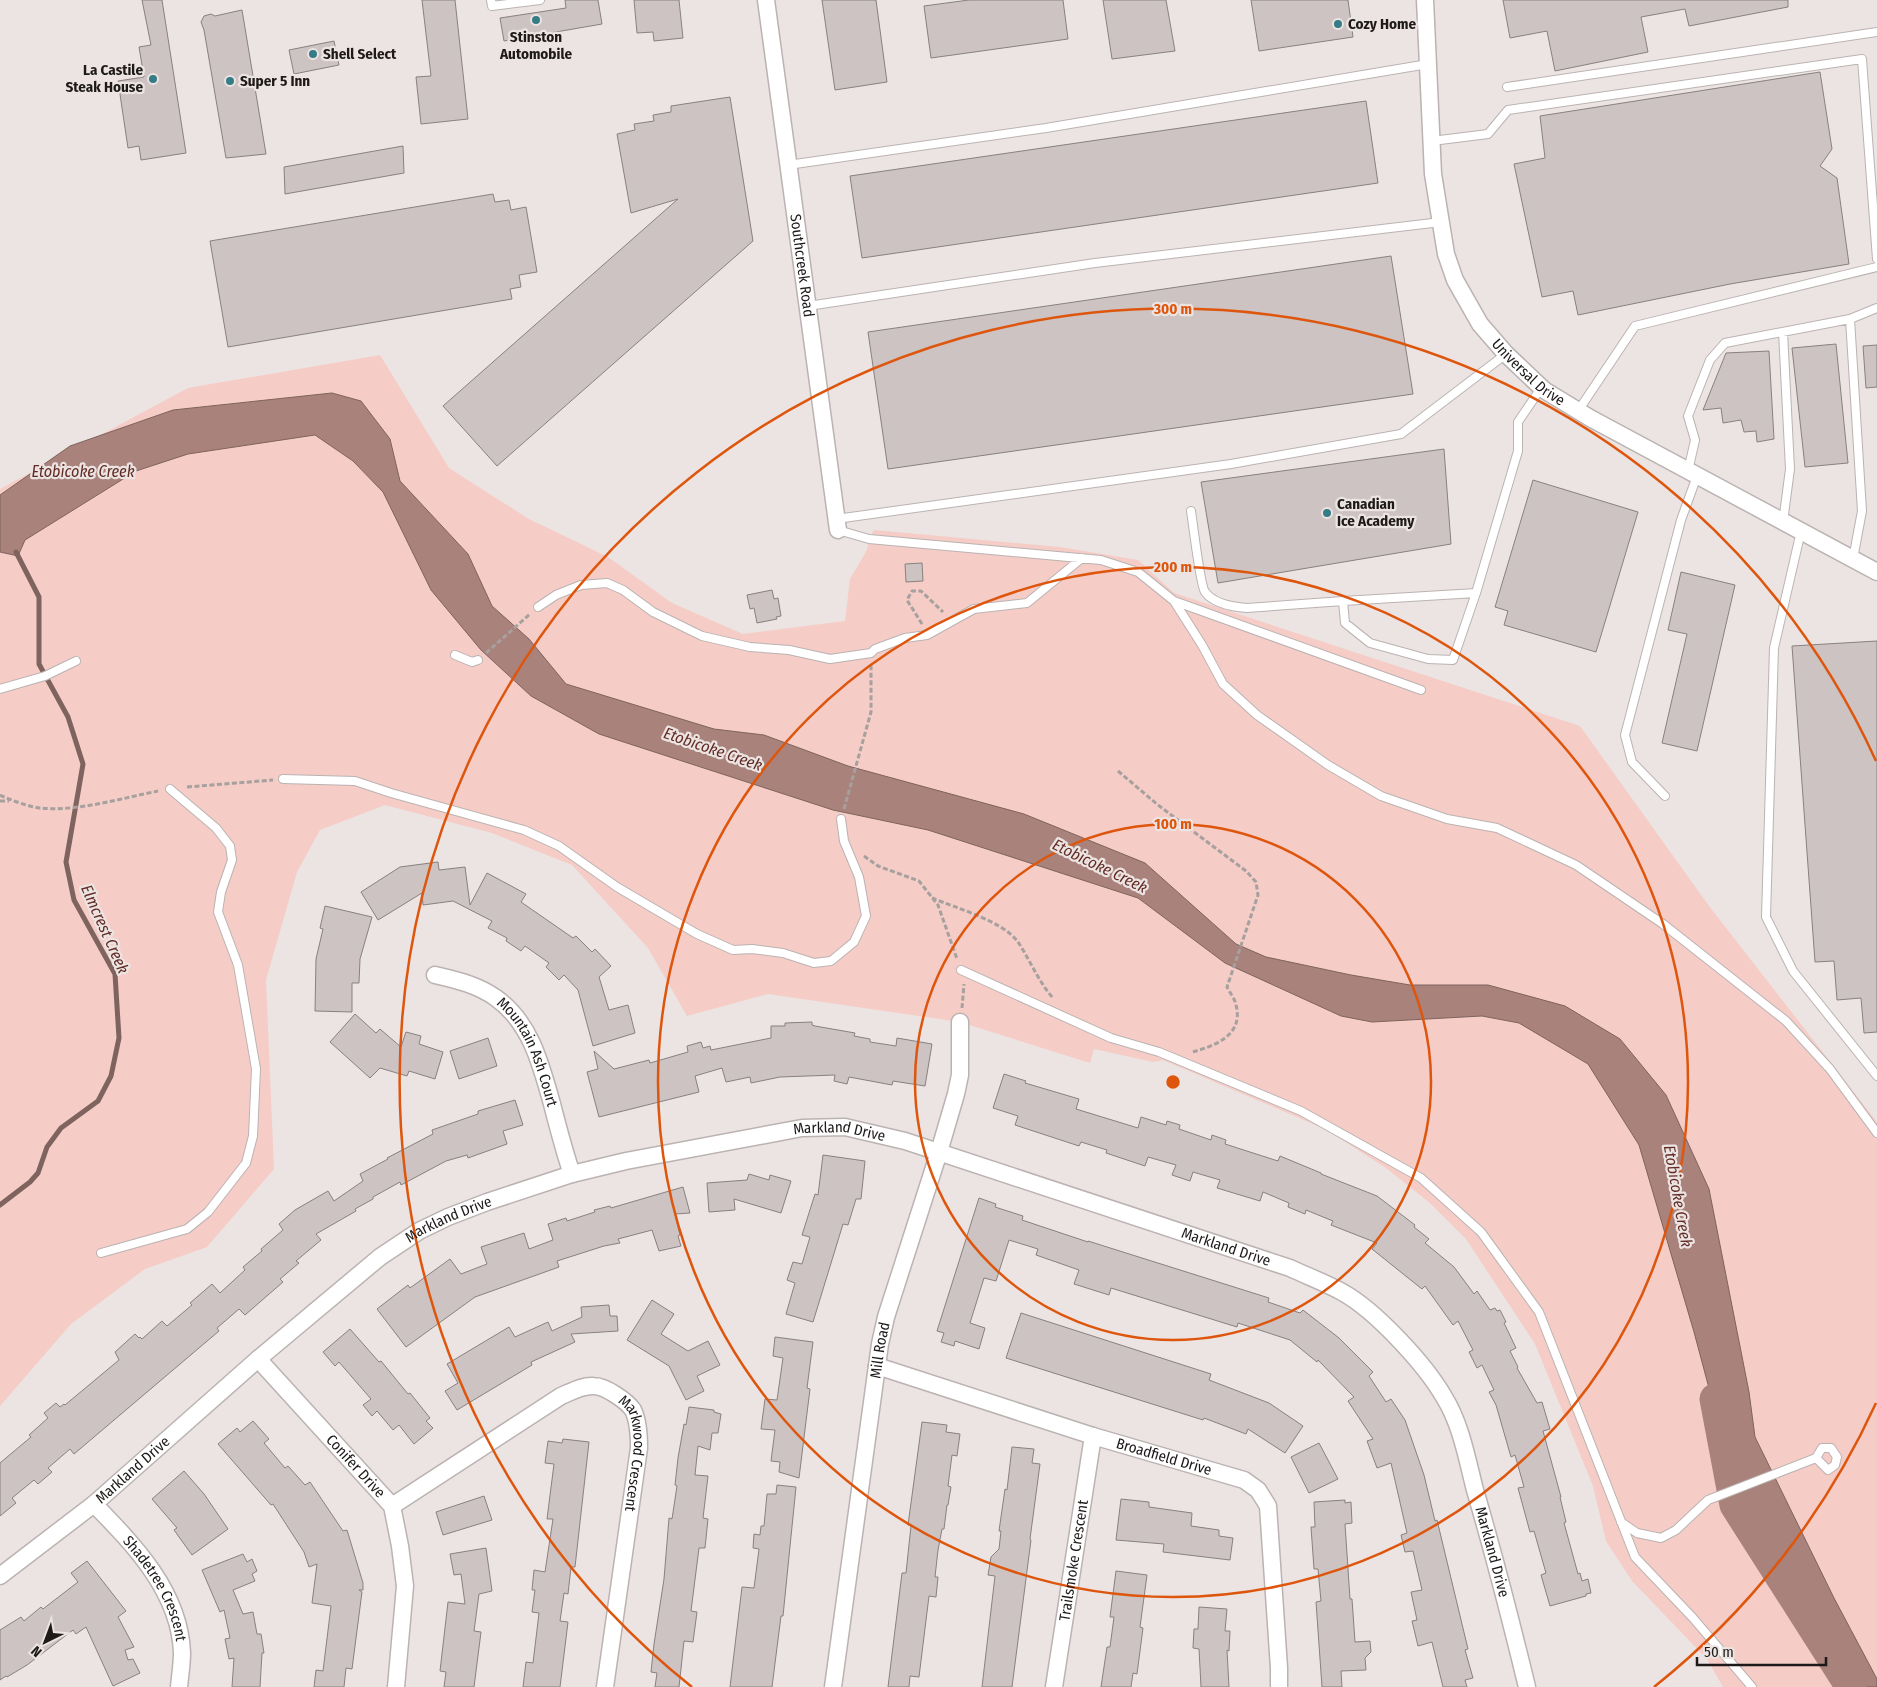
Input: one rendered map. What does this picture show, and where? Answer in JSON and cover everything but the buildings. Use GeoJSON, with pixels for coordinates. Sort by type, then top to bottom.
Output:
{"type":"FeatureCollection","features":[{"type":"Feature","properties":{"kind":"street","name":"Southcreek Road"},"geometry":{"type":"LineString","coordinates":[[766,0],[837,524]]}},
{"type":"Feature","properties":{"kind":"street","name":"Universal Drive"},"geometry":{"type":"LineString","coordinates":[[1425,0],[1433,174],[1446,254],[1455,280],[1480,324],[1506,354],[1541,388],[1578,411],[1877,572]]}},
{"type":"Feature","properties":{"kind":"street","name":"Mountain Ash Court"},"geometry":{"type":"LineString","coordinates":[[435,975],[472,985],[484,991],[506,1006],[524,1027],[543,1071],[572,1174]]}},
{"type":"Feature","properties":{"kind":"street","name":"Mill Road"},"geometry":{"type":"LineString","coordinates":[[833,1687],[877,1366],[886,1318],[939,1152],[960,1075],[960,1022]]}},
{"type":"Feature","properties":{"kind":"street","name":"Markland Drive"},"geometry":{"type":"LineString","coordinates":[[0,1576],[94,1504],[258,1359],[380,1257],[419,1231],[448,1217],[487,1202],[572,1174],[626,1161],[802,1128],[845,1126],[905,1141],[1290,1268],[1343,1292],[1364,1308],[1404,1344],[1432,1377],[1445,1398],[1457,1424],[1500,1579],[1527,1687]]}},
{"type":"Feature","properties":{"kind":"street","name":"Conifer Drive"},"geometry":{"type":"LineString","coordinates":[[258,1359],[392,1506],[405,1586],[396,1687]]}},
{"type":"Feature","properties":{"kind":"street","name":"Broadfield Drive"},"geometry":{"type":"LineString","coordinates":[[877,1366],[1092,1436],[1244,1480],[1258,1490],[1268,1506],[1280,1668],[1279,1687]]}},
{"type":"Feature","properties":{"kind":"street","name":"Markwood Crescent"},"geometry":{"type":"LineString","coordinates":[[392,1506],[561,1396],[579,1388],[595,1386],[615,1394],[632,1410],[639,1434],[639,1448],[605,1687]]}},
{"type":"Feature","properties":{"kind":"street","name":"Trailsmoke Crescent"},"geometry":{"type":"LineString","coordinates":[[1054,1687],[1092,1436]]}},
{"type":"Feature","properties":{"kind":"street","name":"Shadetree Crescent"},"geometry":{"type":"LineString","coordinates":[[94,1504],[138,1551],[169,1598],[177,1623],[182,1652],[179,1687]]}},
{"type":"Feature","properties":{"kind":"lane"},"geometry":{"type":"LineString","coordinates":[[491,0],[492,6],[540,0]]}},
{"type":"Feature","properties":{"kind":"lane"},"geometry":{"type":"LineString","coordinates":[[1507,87],[1877,32]]}},
{"type":"Feature","properties":{"kind":"lane"},"geometry":{"type":"LineString","coordinates":[[1432,140],[1488,134],[1508,110],[1862,59],[1877,259]]}},
{"type":"Feature","properties":{"kind":"lane"},"geometry":{"type":"LineString","coordinates":[[788,165],[1046,128],[1428,64]]}},
{"type":"Feature","properties":{"kind":"lane"},"geometry":{"type":"LineString","coordinates":[[808,306],[1095,262],[1441,222]]}},
{"type":"Feature","properties":{"kind":"lane"},"geometry":{"type":"LineString","coordinates":[[1578,411],[1635,326],[1877,267]]}},
{"type":"Feature","properties":{"kind":"lane"},"geometry":{"type":"LineString","coordinates":[[1665,796],[1632,762],[1625,734],[1693,473],[1695,440],[1688,416],[1710,360],[1725,343],[1850,319],[1877,308]]}},
{"type":"Feature","properties":{"kind":"lane"},"geometry":{"type":"LineString","coordinates":[[1850,319],[1862,511],[1853,559]]}},
{"type":"Feature","properties":{"kind":"lane"},"geometry":{"type":"LineString","coordinates":[[1783,332],[1790,469],[1783,522]]}},
{"type":"Feature","properties":{"kind":"lane"},"geometry":{"type":"LineString","coordinates":[[837,524],[1231,464],[1401,434],[1506,354]]}},
{"type":"Feature","properties":{"kind":"lane"},"geometry":{"type":"LineString","coordinates":[[1343,601],[1345,623],[1370,643],[1428,660],[1453,660],[1476,593],[1518,451],[1518,422],[1541,388]]}},
{"type":"Feature","properties":{"kind":"lane"},"geometry":{"type":"LineString","coordinates":[[1190,511],[1204,591],[1215,600],[1233,607],[1247,608],[1476,593]]}},
{"type":"Feature","properties":{"kind":"lane"},"geometry":{"type":"LineString","coordinates":[[837,524],[869,539],[1101,560],[1138,572],[1174,600],[1421,690]]}},
{"type":"Feature","properties":{"kind":"lane"},"geometry":{"type":"LineString","coordinates":[[1801,531],[1774,648],[1766,917],[1793,971],[1877,1076]]}},
{"type":"Feature","properties":{"kind":"lane"},"geometry":{"type":"LineString","coordinates":[[538,607],[556,594],[582,585],[607,583],[623,590],[653,612],[702,636],[750,647],[789,650],[830,659],[870,653],[875,649],[905,638],[927,635],[974,609],[1027,603],[1082,558]]}},
{"type":"Feature","properties":{"kind":"lane"},"geometry":{"type":"LineString","coordinates":[[1174,600],[1202,645],[1222,684],[1257,715],[1328,765],[1381,796],[1447,819],[1497,828],[1576,865],[1663,924],[1786,1021],[1830,1068],[1877,1132]]}},
{"type":"Feature","properties":{"kind":"lane"},"geometry":{"type":"LineString","coordinates":[[455,655],[472,662],[478,660]]}},
{"type":"Feature","properties":{"kind":"lane"},"geometry":{"type":"LineString","coordinates":[[0,689],[45,676],[76,661]]}},
{"type":"Feature","properties":{"kind":"lane"},"geometry":{"type":"LineString","coordinates":[[283,779],[354,781],[524,830],[559,846],[617,887],[697,934],[733,950],[752,949],[783,953],[814,963],[831,961],[854,942],[866,916],[859,877],[844,841],[841,819]]}},
{"type":"Feature","properties":{"kind":"lane"},"geometry":{"type":"LineString","coordinates":[[101,1253],[187,1229],[208,1212],[246,1162],[253,1136],[256,1068],[238,966],[218,912],[221,892],[232,860],[230,846],[216,828],[170,788]]}},
{"type":"Feature","properties":{"kind":"lane"},"geometry":{"type":"LineString","coordinates":[[960,970],[1110,1038],[1159,1052],[1300,1111],[1421,1178],[1481,1232],[1539,1312],[1635,1557],[1692,1618],[1752,1687]]}},
{"type":"Feature","properties":{"kind":"lane"},"geometry":{"type":"LineString","coordinates":[[1621,1522],[1637,1533],[1661,1538],[1676,1530],[1708,1500],[1816,1458]]}},
{"type":"Feature","properties":{"kind":"path"},"geometry":{"type":"LineString","coordinates":[[927,635],[924,626],[907,600],[912,591],[921,591],[952,621]]}},
{"type":"Feature","properties":{"kind":"path"},"geometry":{"type":"LineString","coordinates":[[478,660],[538,607]]}},
{"type":"Feature","properties":{"kind":"path"},"geometry":{"type":"LineString","coordinates":[[841,819],[871,712],[870,653]]}},
{"type":"Feature","properties":{"kind":"path"},"geometry":{"type":"LineString","coordinates":[[1118,771],[1158,805],[1246,871],[1256,882],[1258,895],[1227,987],[1236,1006],[1236,1022],[1231,1034],[1212,1047],[1172,1057]]}},
{"type":"Feature","properties":{"kind":"path"},"geometry":{"type":"LineString","coordinates":[[0,795],[12,801],[41,808],[82,806]]}},
{"type":"Feature","properties":{"kind":"path"},"geometry":{"type":"LineString","coordinates":[[0,801],[12,801]]}},
{"type":"Feature","properties":{"kind":"path"},"geometry":{"type":"LineString","coordinates":[[844,841],[878,866],[919,881],[938,905],[964,981],[960,1022]]}},
{"type":"Feature","properties":{"kind":"path"},"geometry":{"type":"LineString","coordinates":[[932,897],[1002,927],[1017,940],[1045,989],[1070,1019]]}},
{"type":"Feature","properties":{"kind":"shaded area"},"geometry":{"type":"Polygon","coordinates":[[[380,355],[449,468],[529,519],[608,557],[672,603],[743,634],[845,621],[850,579],[867,550],[869,539],[874,530],[1060,547],[1138,560],[1174,593],[1580,726],[1709,906],[1877,1122],[1877,1687],[1723,1687],[1707,1659],[1632,1581],[1606,1541],[1593,1486],[1535,1344],[1466,1239],[1430,1203],[1386,1168],[1325,1129],[1163,1060],[1153,1062],[1094,1049],[1090,1063],[960,1022],[768,994],[687,1016],[648,948],[572,865],[492,833],[385,805],[320,830],[297,872],[266,980],[274,1169],[207,1247],[145,1269],[71,1324],[0,1406],[0,489],[188,388],[380,355]]]}},
{"type":"Feature","properties":{"kind":"water","name":"Etobicoke Creek"},"geometry":{"type":"Polygon","coordinates":[[[332,393],[361,401],[390,439],[400,481],[468,554],[492,606],[529,639],[566,684],[714,729],[764,735],[848,766],[1024,814],[1145,863],[1236,944],[1266,957],[1410,985],[1488,985],[1565,1006],[1620,1039],[1666,1095],[1709,1189],[1749,1392],[1755,1437],[1834,1598],[1877,1679],[1877,1687],[1852,1687],[1845,1673],[1773,1570],[1736,1489],[1694,1332],[1639,1145],[1588,1064],[1519,1023],[1482,1016],[1372,1022],[1341,1016],[1225,963],[1138,898],[928,830],[833,810],[599,734],[531,696],[481,650],[431,590],[383,492],[353,461],[315,435],[188,454],[136,471],[25,540],[18,556],[0,552],[0,495],[70,446],[173,410],[332,393]]]}},
{"type":"Feature","properties":{"kind":"waterway","name":"Elmcrest Creek"},"geometry":{"type":"LineString","coordinates":[[0,1205],[30,1182],[38,1173],[47,1147],[61,1128],[98,1101],[111,1076],[119,1038],[115,974],[74,900],[66,862],[83,764],[68,717],[39,664],[39,597],[16,552]]}},
{"type":"Feature","properties":{"kind":"waterway","name":"Etobicoke Creek"},"geometry":{"type":"LineString","coordinates":[[1715,1399],[1735,1505],[1851,1687]]}},
{"type":"Feature","properties":{"kind":"place","name":"Stinston Automobile"},"geometry":{"type":"Point","coordinates":[536,20]}},
{"type":"Feature","properties":{"kind":"place","name":"Cozy Home"},"geometry":{"type":"Point","coordinates":[1338,24]}},
{"type":"Feature","properties":{"kind":"place","name":"Shell Select"},"geometry":{"type":"Point","coordinates":[313,54]}},
{"type":"Feature","properties":{"kind":"place","name":"La Castile Steak House"},"geometry":{"type":"Point","coordinates":[153,79]}},
{"type":"Feature","properties":{"kind":"place","name":"Super 5 Inn"},"geometry":{"type":"Point","coordinates":[230,81]}},
{"type":"Feature","properties":{"kind":"place","name":"Canadian Ice Academy"},"geometry":{"type":"Point","coordinates":[1327,513]}}]}
